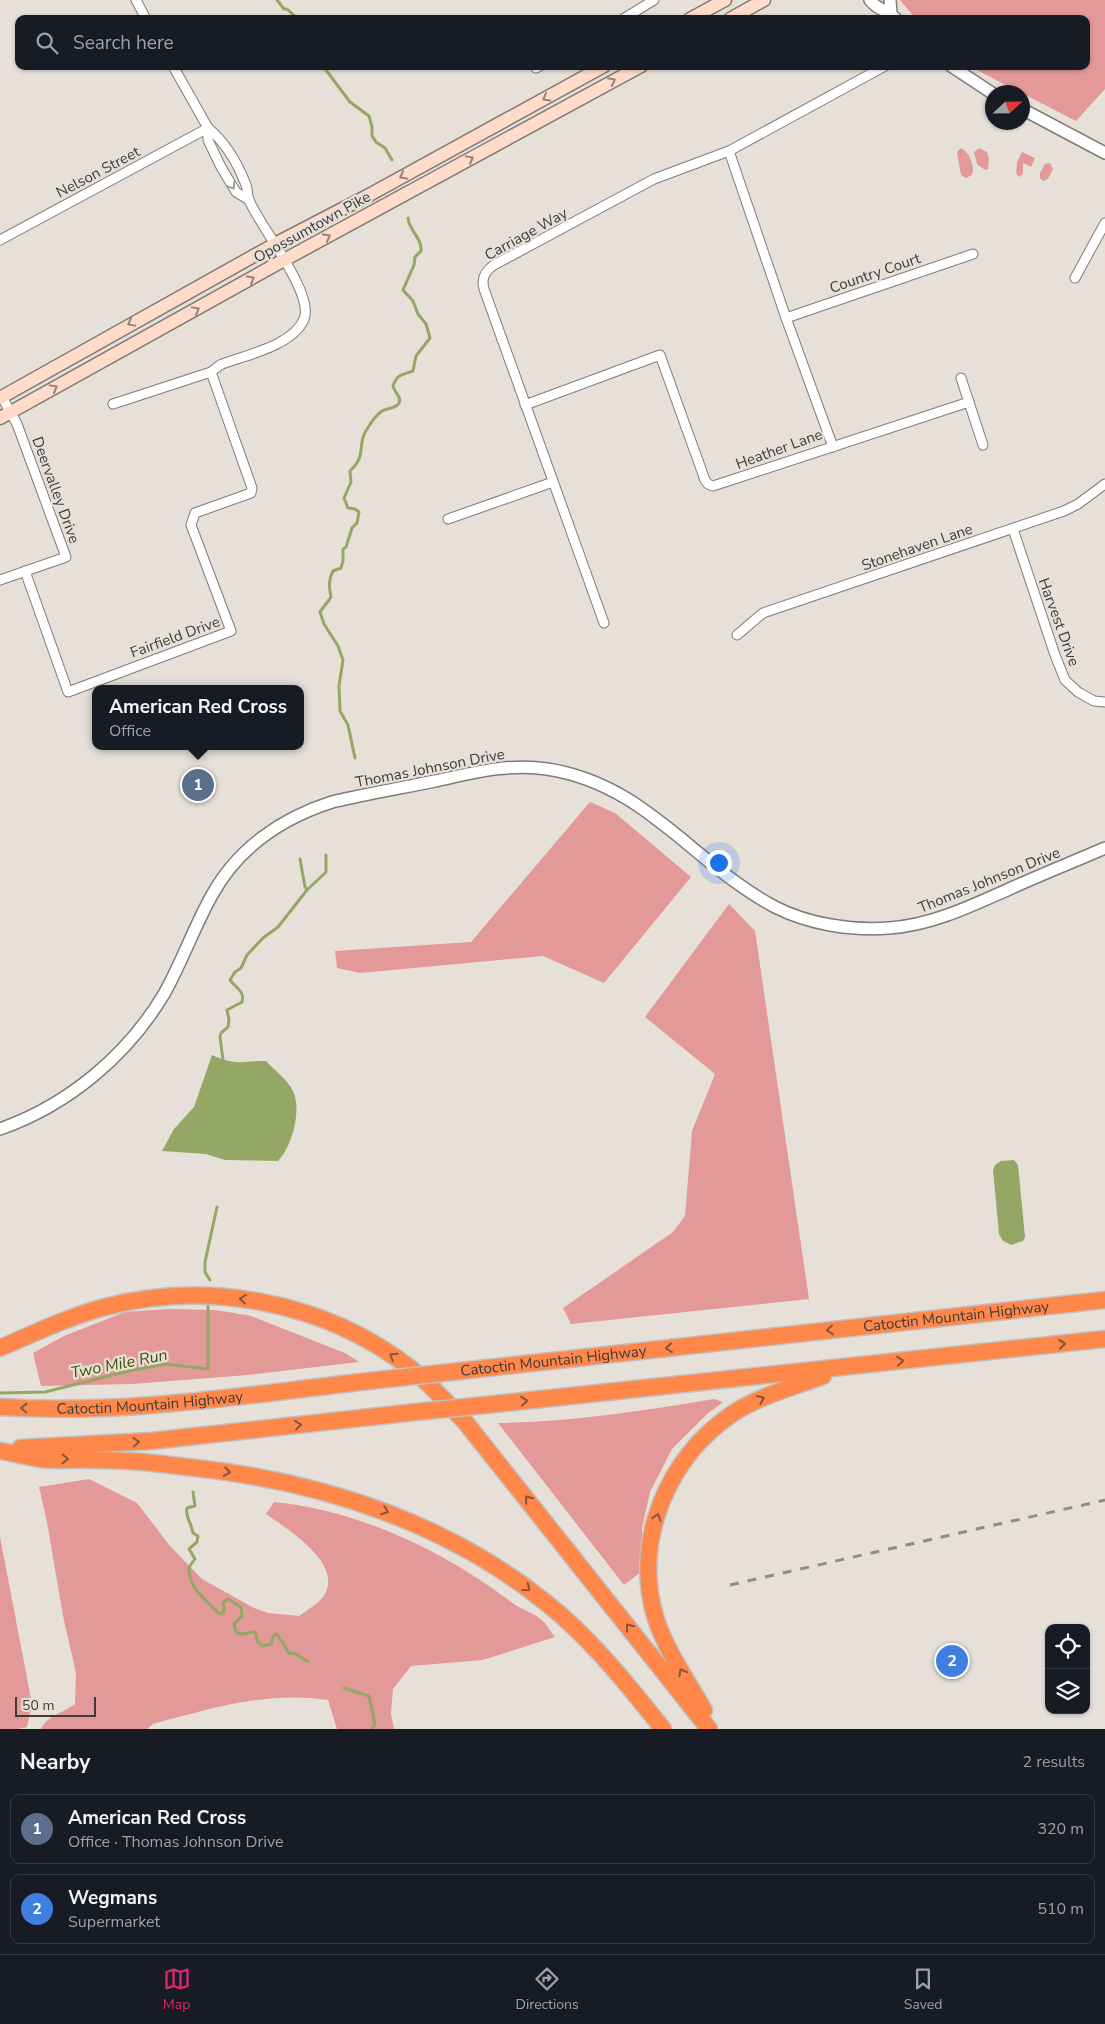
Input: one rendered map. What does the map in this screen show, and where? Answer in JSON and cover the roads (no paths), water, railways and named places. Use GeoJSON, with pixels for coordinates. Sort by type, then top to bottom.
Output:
{"type":"FeatureCollection","features":[{"type":"Feature","properties":{"kind":"highway"},"geometry":{"type":"LineString","coordinates":[[0,1348],[66,1319],[107,1306],[148,1299],[193,1295],[247,1299],[296,1310],[368,1340],[409,1368],[432,1387],[466,1423],[709,1729]]}},
{"type":"Feature","properties":{"kind":"highway","name":"Catoctin Mountain Highway"},"geometry":{"type":"LineString","coordinates":[[0,1407],[101,1408],[237,1396],[1105,1300]]}},
{"type":"Feature","properties":{"kind":"highway"},"geometry":{"type":"LineString","coordinates":[[0,1449],[160,1440],[1105,1339]]}},
{"type":"Feature","properties":{"kind":"highway"},"geometry":{"type":"LineString","coordinates":[[715,1729],[661,1631],[651,1598],[649,1556],[652,1536],[664,1494],[674,1475],[699,1442],[734,1413],[776,1392],[852,1366]]}},
{"type":"Feature","properties":{"kind":"highway"},"geometry":{"type":"LineString","coordinates":[[0,1449],[42,1459],[99,1460],[230,1472],[333,1494],[422,1526],[478,1556],[513,1578],[563,1617],[599,1653],[663,1729]]}},
{"type":"Feature","properties":{"kind":"main road"},"geometry":{"type":"LineString","coordinates":[[697,15],[725,0]]}},
{"type":"Feature","properties":{"kind":"main road"},"geometry":{"type":"LineString","coordinates":[[737,15],[764,0]]}},
{"type":"Feature","properties":{"kind":"main road","name":"Opossumtown Pike"},"geometry":{"type":"LineString","coordinates":[[1,397],[275,244],[380,189],[597,70]]}},
{"type":"Feature","properties":{"kind":"main road","name":"Opossumtown Pike"},"geometry":{"type":"LineString","coordinates":[[6,415],[284,260],[634,70]]}},
{"type":"Feature","properties":{"kind":"street"},"geometry":{"type":"LineString","coordinates":[[136,0],[144,15]]}},
{"type":"Feature","properties":{"kind":"street"},"geometry":{"type":"LineString","coordinates":[[630,15],[654,0]]}},
{"type":"Feature","properties":{"kind":"street"},"geometry":{"type":"LineString","coordinates":[[870,0],[875,8],[891,15]]}},
{"type":"Feature","properties":{"kind":"street"},"geometry":{"type":"LineString","coordinates":[[890,0],[893,15]]}},
{"type":"Feature","properties":{"kind":"street"},"geometry":{"type":"LineString","coordinates":[[114,404],[211,372],[220,365],[290,338],[299,328],[305,317],[305,301],[284,260],[249,200],[246,186],[233,159],[216,135],[208,128],[175,70]]}},
{"type":"Feature","properties":{"kind":"street","name":"Carriage Way"},"geometry":{"type":"LineString","coordinates":[[604,623],[484,289],[483,277],[494,265],[654,179],[729,151],[879,70]]}},
{"type":"Feature","properties":{"kind":"street"},"geometry":{"type":"LineString","coordinates":[[957,70],[985,88]]}},
{"type":"Feature","properties":{"kind":"street"},"geometry":{"type":"LineString","coordinates":[[1030,113],[1105,153]]}},
{"type":"Feature","properties":{"kind":"street"},"geometry":{"type":"LineString","coordinates":[[208,128],[208,140],[221,167],[236,192],[249,200]]}},
{"type":"Feature","properties":{"kind":"street","name":"Nelson Street"},"geometry":{"type":"LineString","coordinates":[[0,240],[208,128]]}},
{"type":"Feature","properties":{"kind":"street","name":"Heather Lane"},"geometry":{"type":"LineString","coordinates":[[525,405],[660,355],[708,484],[718,485],[833,447],[786,318],[729,151]]}},
{"type":"Feature","properties":{"kind":"street"},"geometry":{"type":"LineString","coordinates":[[1075,278],[1105,223]]}},
{"type":"Feature","properties":{"kind":"street","name":"Country Court"},"geometry":{"type":"LineString","coordinates":[[786,318],[974,254]]}},
{"type":"Feature","properties":{"kind":"street","name":"Fairfield Drive"},"geometry":{"type":"LineString","coordinates":[[25,571],[68,692],[231,632],[192,525],[195,513],[251,493],[252,488],[211,372]]}},
{"type":"Feature","properties":{"kind":"street"},"geometry":{"type":"LineString","coordinates":[[961,378],[983,445]]}},
{"type":"Feature","properties":{"kind":"street","name":"Deervalley Drive"},"geometry":{"type":"LineString","coordinates":[[0,580],[66,557],[6,415],[1,397]]}},
{"type":"Feature","properties":{"kind":"street"},"geometry":{"type":"LineString","coordinates":[[833,447],[969,402]]}},
{"type":"Feature","properties":{"kind":"street"},"geometry":{"type":"LineString","coordinates":[[448,519],[553,482]]}},
{"type":"Feature","properties":{"kind":"street","name":"Stonehaven Lane"},"geometry":{"type":"LineString","coordinates":[[737,635],[763,613],[1013,530],[1064,511],[1105,484]]}},
{"type":"Feature","properties":{"kind":"street","name":"Harvest Drive"},"geometry":{"type":"LineString","coordinates":[[1013,530],[1054,655],[1065,680],[1078,692],[1094,701],[1105,702]]}},
{"type":"Feature","properties":{"kind":"street","name":"Thomas Johnson Drive"},"geometry":{"type":"LineString","coordinates":[[0,1129],[37,1113],[72,1092],[120,1051],[148,1017],[164,992],[212,894],[230,869],[253,844],[279,826],[307,811],[332,802],[500,768],[529,767],[561,771],[593,780],[622,794],[649,813],[734,881],[777,908],[827,924],[870,929],[909,926],[928,922],[968,908],[1105,848]]}},
{"type":"Feature","properties":{"kind":"waterway"},"geometry":{"type":"LineString","coordinates":[[277,0],[284,9],[287,9],[294,15]]}},
{"type":"Feature","properties":{"kind":"waterway"},"geometry":{"type":"LineString","coordinates":[[326,70],[350,102],[369,116],[372,136],[376,142],[385,148],[392,160]]}},
{"type":"Feature","properties":{"kind":"waterway"},"geometry":{"type":"LineString","coordinates":[[355,758],[348,725],[340,711],[339,686],[343,660],[338,646],[324,624],[320,612],[331,597],[329,584],[331,575],[333,571],[341,568],[343,549],[346,547],[352,528],[357,523],[359,512],[348,508],[344,498],[351,482],[350,471],[359,460],[364,435],[371,422],[380,413],[399,403],[400,401],[393,386],[396,379],[413,371],[416,356],[430,338],[426,324],[418,314],[413,301],[403,290],[414,265],[415,257],[421,251],[420,242],[408,218]]}},
{"type":"Feature","properties":{"kind":"waterway"},"geometry":{"type":"LineString","coordinates":[[223,1060],[220,1037],[221,1033],[228,1027],[227,1010],[242,1002],[243,998],[241,992],[230,980],[235,972],[241,968],[247,955],[263,938],[278,927],[307,890],[326,872],[326,855]]}},
{"type":"Feature","properties":{"kind":"waterway"},"geometry":{"type":"LineString","coordinates":[[300,859],[307,890]]}},
{"type":"Feature","properties":{"kind":"waterway","name":"Two Mile Run"},"geometry":{"type":"LineString","coordinates":[[210,1280],[205,1272],[205,1262],[217,1207]]}},
{"type":"Feature","properties":{"kind":"waterway","name":"Two Mile Run"},"geometry":{"type":"LineString","coordinates":[[0,1393],[45,1392],[129,1371],[166,1364],[208,1369],[208,1304]]}},
{"type":"Feature","properties":{"kind":"waterway","name":"Two Mile Run"},"geometry":{"type":"LineString","coordinates":[[193,1492],[195,1506],[187,1508],[187,1511],[193,1533],[198,1536],[197,1542],[189,1549],[195,1559],[189,1569],[192,1582],[199,1594],[218,1613],[223,1613],[223,1603],[228,1599],[241,1607],[242,1616],[234,1624],[236,1632],[241,1634],[255,1632],[257,1641],[263,1646],[271,1644],[274,1635],[277,1634],[289,1653],[296,1654],[308,1662]]}},
{"type":"Feature","properties":{"kind":"waterway","name":"Two Mile Run"},"geometry":{"type":"LineString","coordinates":[[344,1688],[369,1696],[375,1724],[372,1729]]}},
{"type":"Feature","properties":{"kind":"railway"},"geometry":{"type":"LineString","coordinates":[[730,1585],[1105,1500]]}},
{"type":"Feature","properties":{"kind":"place","name":"American Red Cross"},"geometry":{"type":"Point","coordinates":[198,785]}},
{"type":"Feature","properties":{"kind":"place","name":"Wegmans"},"geometry":{"type":"Point","coordinates":[952,1661]}}]}
